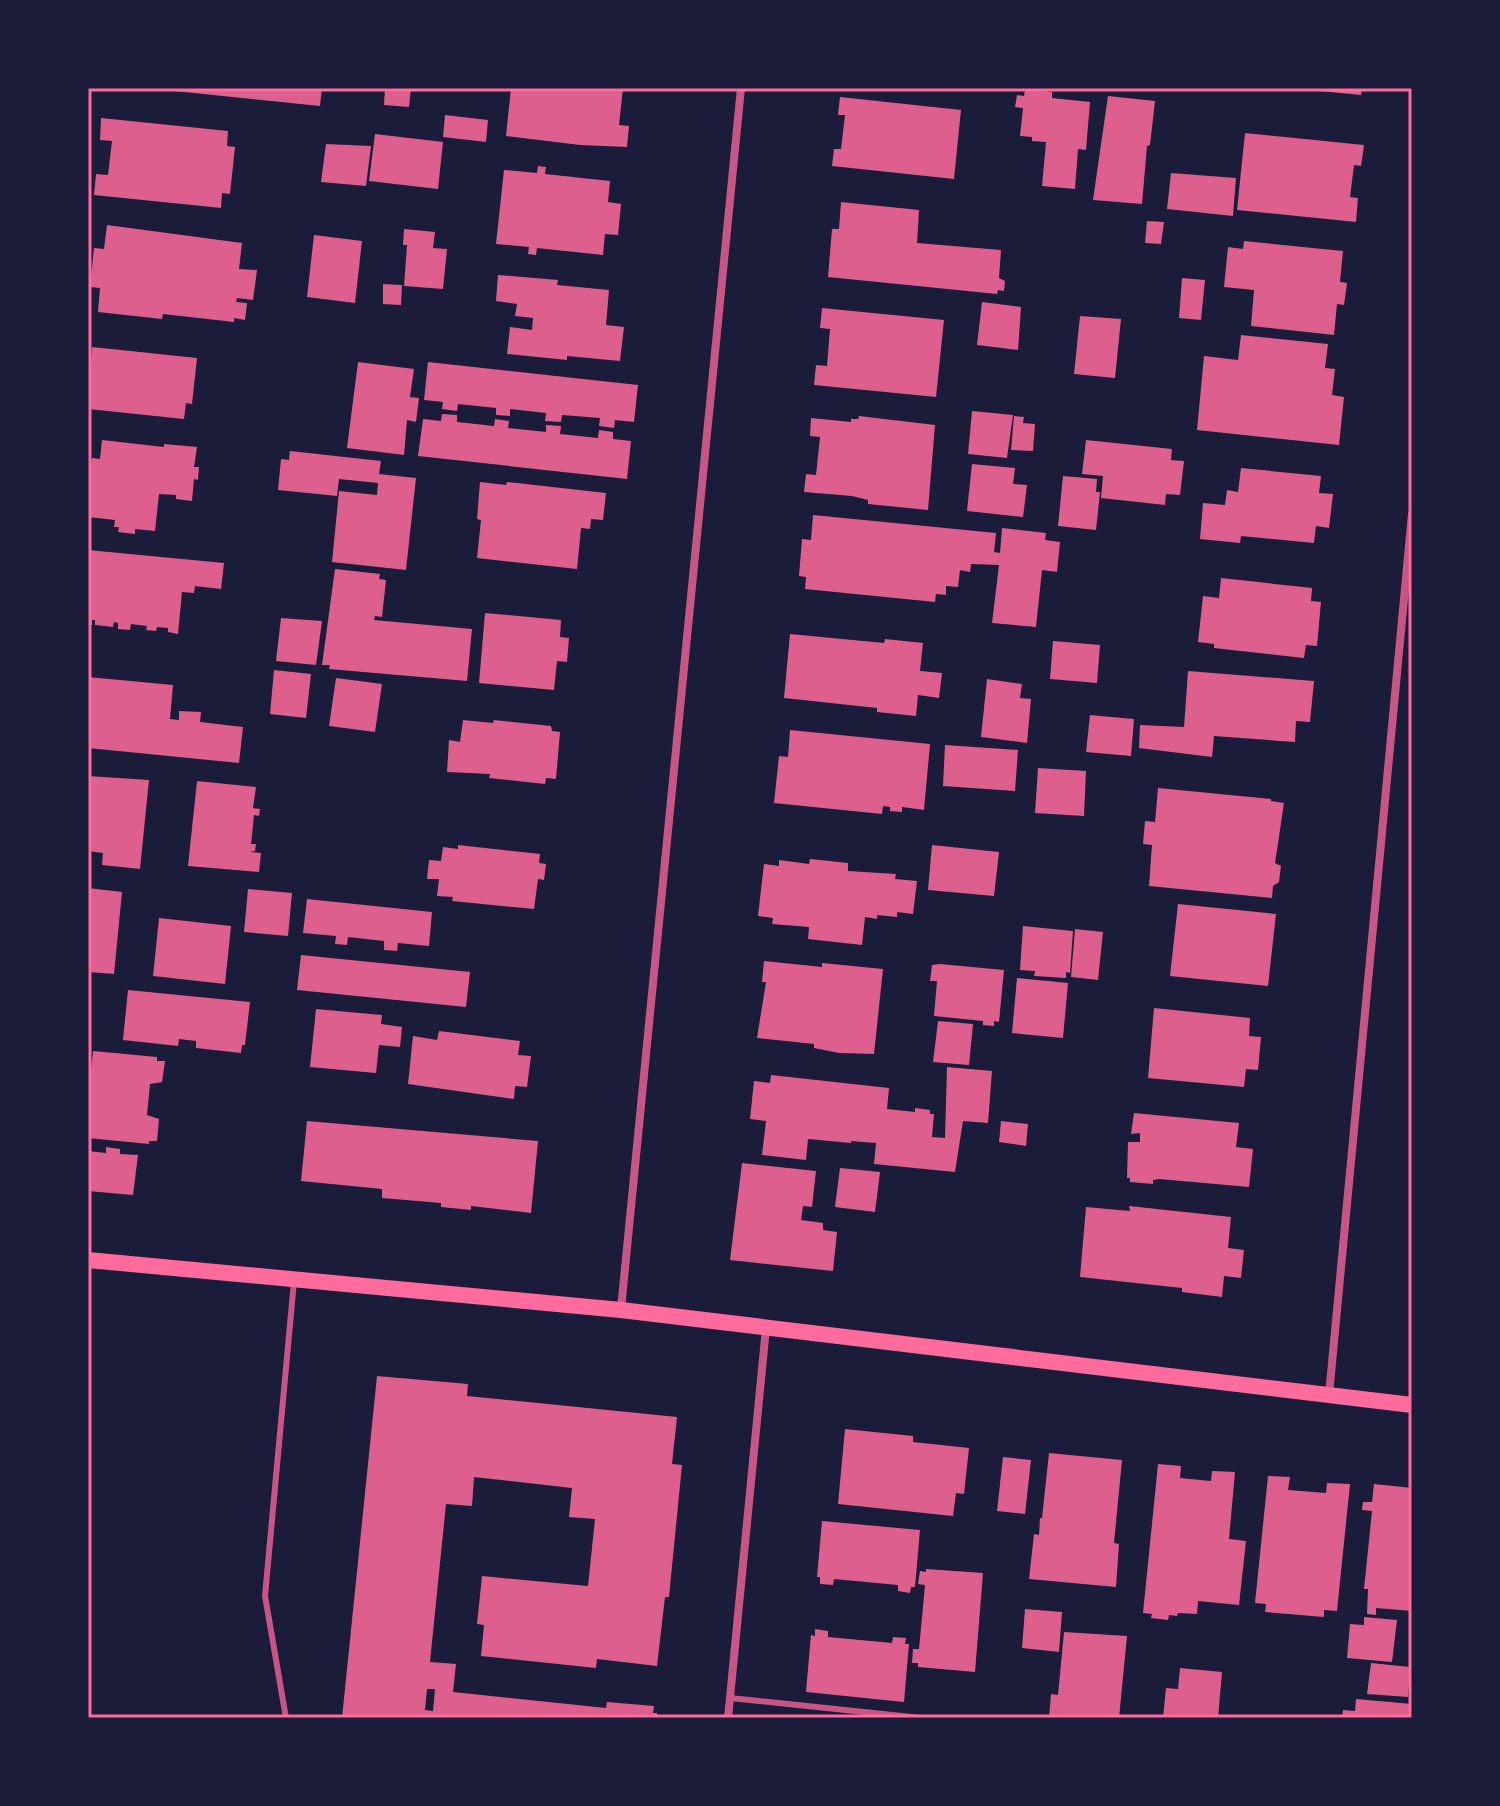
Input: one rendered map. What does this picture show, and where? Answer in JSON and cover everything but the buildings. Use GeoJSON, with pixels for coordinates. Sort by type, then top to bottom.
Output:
{"type":"FeatureCollection","features":[{"type":"Feature","properties":{"kind":"main road"},"geometry":{"type":"LineString","coordinates":[[88,1260],[621,1310],[1412,1405]]}},
{"type":"Feature","properties":{"kind":"street"},"geometry":{"type":"LineString","coordinates":[[621,1310],[741,88]]}},
{"type":"Feature","properties":{"kind":"street"},"geometry":{"type":"LineString","coordinates":[[1329,1395],[1412,514]]}},
{"type":"Feature","properties":{"kind":"street"},"geometry":{"type":"LineString","coordinates":[[728,1718],[766,1327]]}},
{"type":"Feature","properties":{"kind":"lane"},"geometry":{"type":"LineString","coordinates":[[286,1718],[265,1596],[294,1279]]}},
{"type":"Feature","properties":{"kind":"lane"},"geometry":{"type":"LineString","coordinates":[[730,1698],[921,1718]]}}]}
